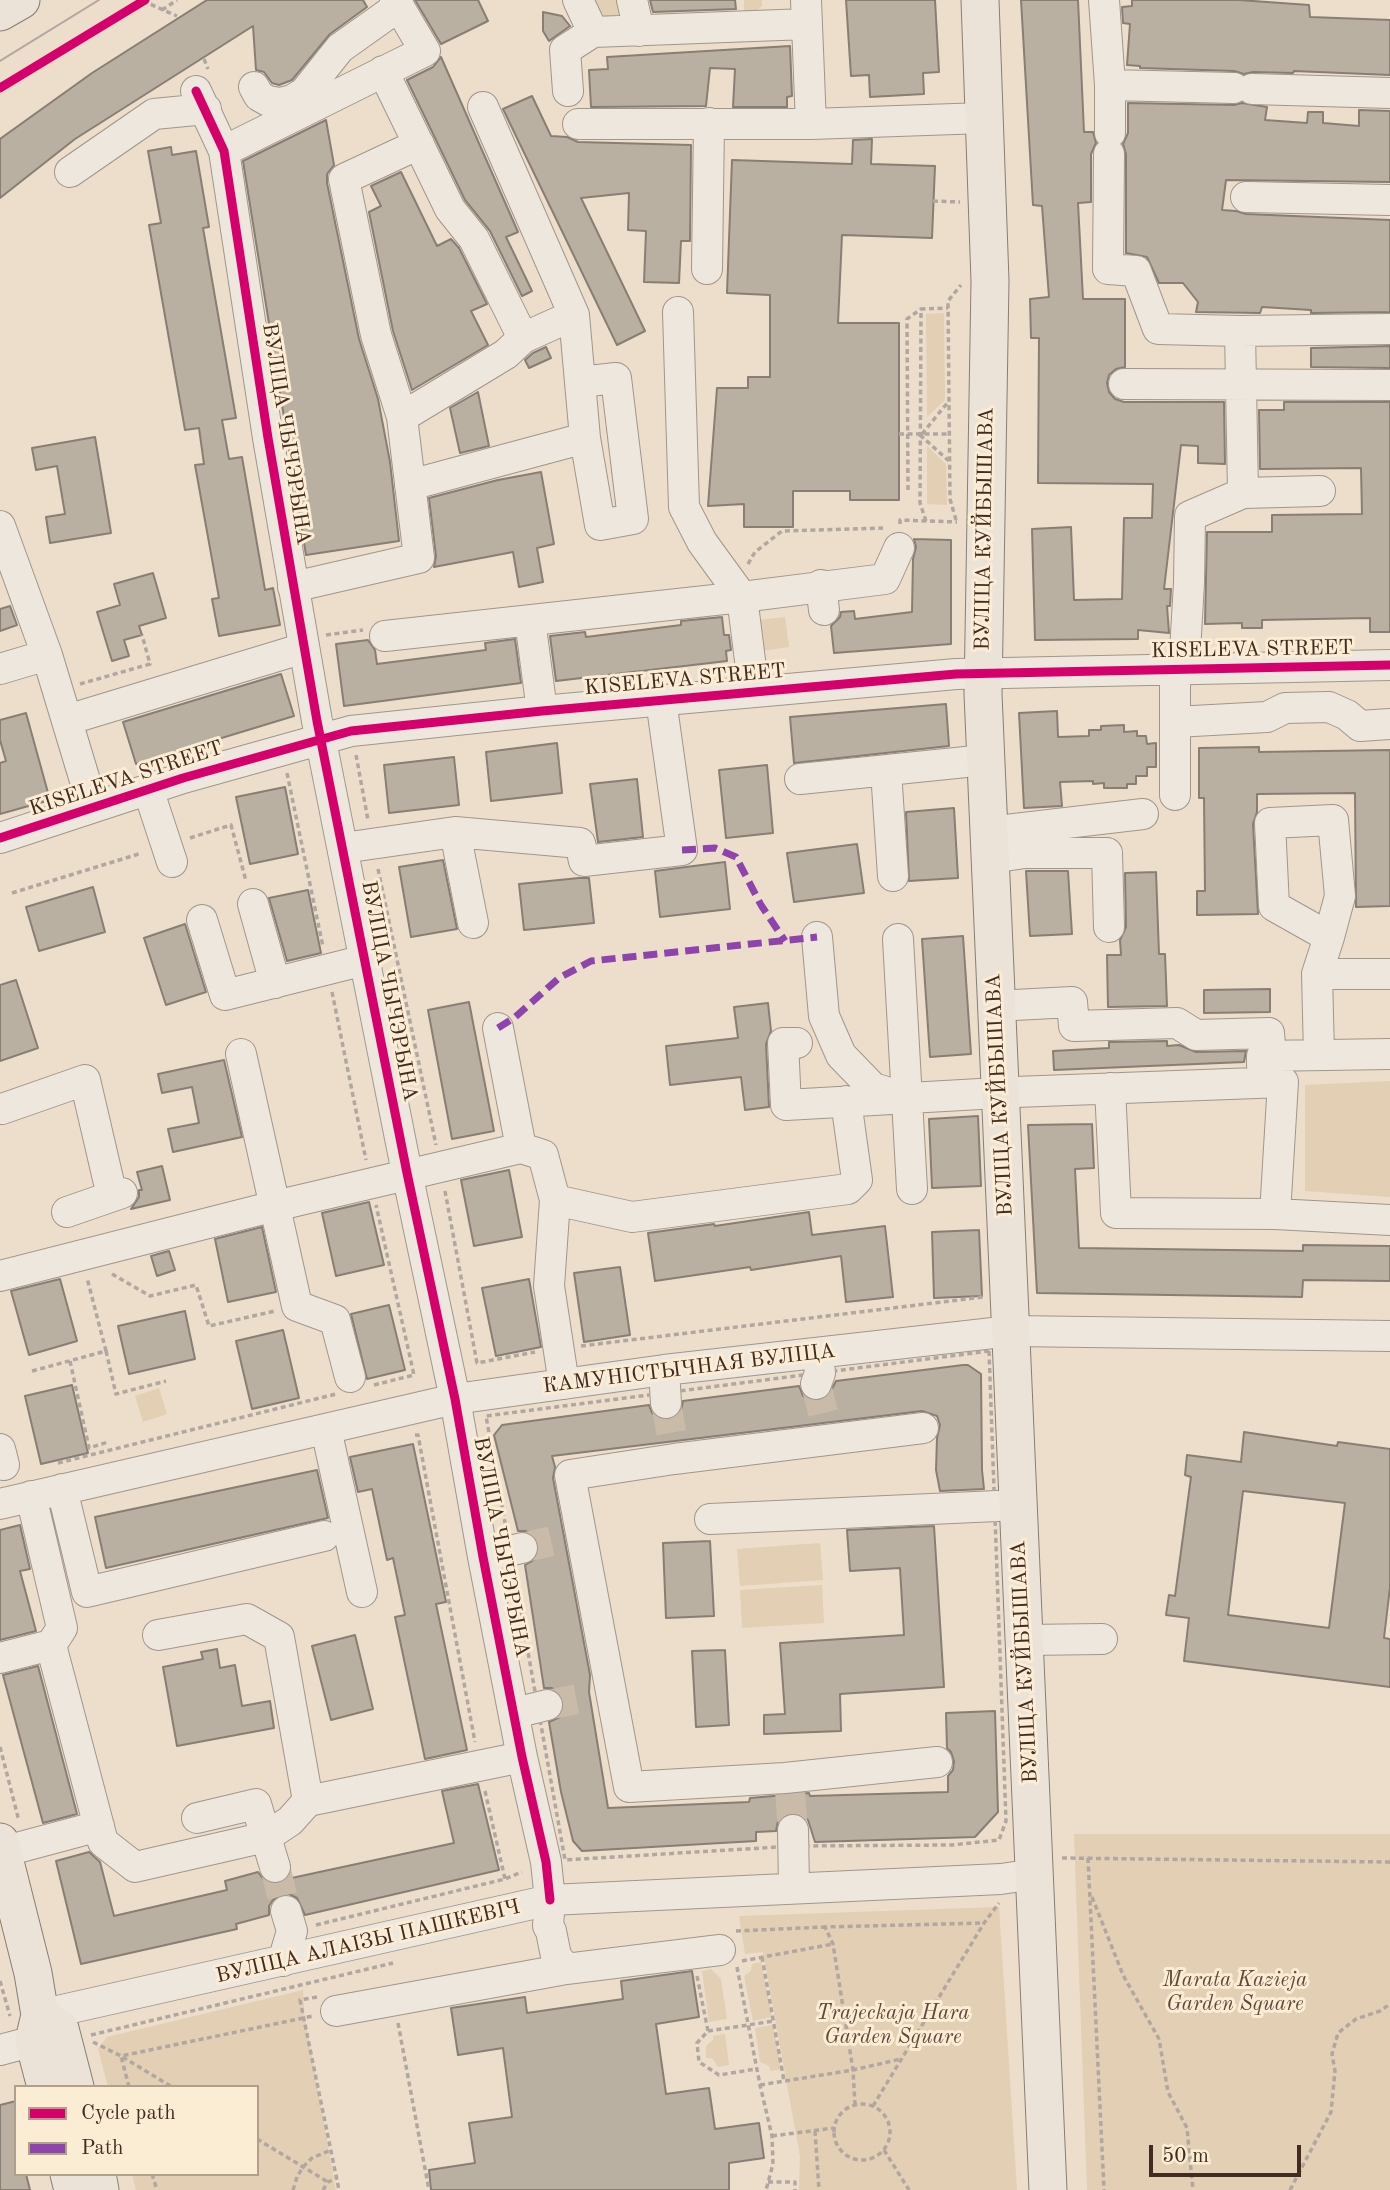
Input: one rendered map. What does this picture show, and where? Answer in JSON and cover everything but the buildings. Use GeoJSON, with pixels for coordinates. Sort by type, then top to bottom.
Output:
{"type":"FeatureCollection","features":[{"type":"Feature","properties":{"kind":"main road","name":"ВУЛІЦА КУЙБЫШАВА"},"geometry":{"type":"LineString","coordinates":[[980,0],[990,281],[983,673],[985,760],[1025,1640],[1046,1866],[1048,2190]]}},
{"type":"Feature","properties":{"kind":"main road"},"geometry":{"type":"LineString","coordinates":[[9,1847],[33,1973],[25,2035],[45,2085]]}},
{"type":"Feature","properties":{"kind":"main road"},"geometry":{"type":"LineString","coordinates":[[25,2035],[60,2029],[74,2085]]}},
{"type":"Feature","properties":{"kind":"street"},"geometry":{"type":"LineString","coordinates":[[578,0],[593,32]]}},
{"type":"Feature","properties":{"kind":"street"},"geometry":{"type":"LineString","coordinates":[[632,0],[639,32]]}},
{"type":"Feature","properties":{"kind":"street"},"geometry":{"type":"LineString","coordinates":[[1104,0],[1110,85],[1108,269],[1136,271],[1158,329],[1390,330]]}},
{"type":"Feature","properties":{"kind":"street"},"geometry":{"type":"LineString","coordinates":[[224,151],[425,51],[397,3],[340,48],[304,93],[281,103],[259,96],[254,87]]}},
{"type":"Feature","properties":{"kind":"street"},"geometry":{"type":"LineString","coordinates":[[568,91],[565,50],[593,32],[639,32],[807,12],[811,124]]}},
{"type":"Feature","properties":{"kind":"street"},"geometry":{"type":"LineString","coordinates":[[383,71],[450,209],[474,239],[523,338]]}},
{"type":"Feature","properties":{"kind":"street"},"geometry":{"type":"LineString","coordinates":[[1110,85],[1390,93]]}},
{"type":"Feature","properties":{"kind":"street","name":"ВУЛІЦА ЧЫЧЭРЫНА"},"geometry":{"type":"LineString","coordinates":[[70,172],[154,114],[201,100],[224,151],[304,648],[407,1173],[455,1399],[522,1757],[546,1862],[561,1899],[548,1926],[555,1956],[566,1969]]}},
{"type":"Feature","properties":{"kind":"street"},"geometry":{"type":"LineString","coordinates":[[483,107],[574,315],[585,438],[600,525],[633,519],[616,379],[580,382]]}},
{"type":"Feature","properties":{"kind":"street"},"geometry":{"type":"LineString","coordinates":[[578,124],[811,124],[984,118]]}},
{"type":"Feature","properties":{"kind":"street"},"geometry":{"type":"LineString","coordinates":[[707,269],[709,122]]}},
{"type":"Feature","properties":{"kind":"street"},"geometry":{"type":"LineString","coordinates":[[293,587],[419,558],[402,417],[376,335],[344,179],[419,144]]}},
{"type":"Feature","properties":{"kind":"street"},"geometry":{"type":"LineString","coordinates":[[1245,197],[1390,200]]}},
{"type":"Feature","properties":{"kind":"street"},"geometry":{"type":"LineString","coordinates":[[678,312],[684,507],[702,542],[742,597],[754,692]]}},
{"type":"Feature","properties":{"kind":"street"},"geometry":{"type":"LineString","coordinates":[[402,417],[506,354],[523,338],[574,315]]}},
{"type":"Feature","properties":{"kind":"street"},"geometry":{"type":"LineString","coordinates":[[1240,331],[1243,493]]}},
{"type":"Feature","properties":{"kind":"street"},"geometry":{"type":"LineString","coordinates":[[1125,384],[1390,385]]}},
{"type":"Feature","properties":{"kind":"street"},"geometry":{"type":"LineString","coordinates":[[410,485],[585,438]]}},
{"type":"Feature","properties":{"kind":"street"},"geometry":{"type":"LineString","coordinates":[[1175,795],[1175,722],[1189,583],[1189,516],[1243,493],[1320,491]]}},
{"type":"Feature","properties":{"kind":"street"},"geometry":{"type":"LineString","coordinates":[[0,526],[47,655],[93,807]]}},
{"type":"Feature","properties":{"kind":"street"},"geometry":{"type":"LineString","coordinates":[[385,636],[742,597],[823,598],[885,579],[899,538]]}},
{"type":"Feature","properties":{"kind":"street"},"geometry":{"type":"LineString","coordinates":[[530,620],[542,711]]}},
{"type":"Feature","properties":{"kind":"street"},"geometry":{"type":"LineString","coordinates":[[67,720],[304,648]]}},
{"type":"Feature","properties":{"kind":"street"},"geometry":{"type":"LineString","coordinates":[[0,669],[47,655]]}},
{"type":"Feature","properties":{"kind":"street","name":"KISELEVA STREET"},"geometry":{"type":"LineString","coordinates":[[0,838],[148,789],[351,731],[660,700],[983,673],[1390,665]]}},
{"type":"Feature","properties":{"kind":"street"},"geometry":{"type":"LineString","coordinates":[[343,848],[455,832],[580,843],[584,861],[682,850],[660,700]]}},
{"type":"Feature","properties":{"kind":"street"},"geometry":{"type":"LineString","coordinates":[[1175,722],[1267,717],[1286,708],[1329,706],[1347,715],[1360,726],[1390,724]]}},
{"type":"Feature","properties":{"kind":"street"},"geometry":{"type":"LineString","coordinates":[[800,779],[985,760]]}},
{"type":"Feature","properties":{"kind":"street"},"geometry":{"type":"LineString","coordinates":[[886,771],[893,876]]}},
{"type":"Feature","properties":{"kind":"street"},"geometry":{"type":"LineString","coordinates":[[148,789],[172,862]]}},
{"type":"Feature","properties":{"kind":"street"},"geometry":{"type":"LineString","coordinates":[[990,845],[1143,814]]}},
{"type":"Feature","properties":{"kind":"street"},"geometry":{"type":"LineString","coordinates":[[455,832],[472,923]]}},
{"type":"Feature","properties":{"kind":"street"},"geometry":{"type":"LineString","coordinates":[[990,845],[1025,853],[1107,853],[1109,927]]}},
{"type":"Feature","properties":{"kind":"street"},"geometry":{"type":"LineString","coordinates":[[253,904],[275,983]]}},
{"type":"Feature","properties":{"kind":"street"},"geometry":{"type":"LineString","coordinates":[[202,920],[225,995],[365,960]]}},
{"type":"Feature","properties":{"kind":"street"},"geometry":{"type":"LineString","coordinates":[[817,937],[824,1016],[841,1055],[873,1088],[907,1098]]}},
{"type":"Feature","properties":{"kind":"street"},"geometry":{"type":"LineString","coordinates":[[1319,1055],[1317,974],[1329,937]]}},
{"type":"Feature","properties":{"kind":"street"},"geometry":{"type":"LineString","coordinates":[[898,939],[912,1189]]}},
{"type":"Feature","properties":{"kind":"street"},"geometry":{"type":"LineString","coordinates":[[1317,974],[1390,974]]}},
{"type":"Feature","properties":{"kind":"street"},"geometry":{"type":"LineString","coordinates":[[996,1006],[1072,1002],[1074,1026],[1177,1023],[1196,1035],[1269,1033],[1266,1069]]}},
{"type":"Feature","properties":{"kind":"street"},"geometry":{"type":"LineString","coordinates":[[498,1028],[521,1149]]}},
{"type":"Feature","properties":{"kind":"street"},"geometry":{"type":"LineString","coordinates":[[797,1043],[782,1043],[786,1105],[1110,1088],[1266,1069],[1319,1055],[1390,1054]]}},
{"type":"Feature","properties":{"kind":"street"},"geometry":{"type":"LineString","coordinates":[[241,1054],[297,1306],[335,1320],[352,1386]]}},
{"type":"Feature","properties":{"kind":"street"},"geometry":{"type":"LineString","coordinates":[[1266,1069],[1283,1082],[1275,1214]]}},
{"type":"Feature","properties":{"kind":"street"},"geometry":{"type":"LineString","coordinates":[[2,1109],[85,1080],[117,1195],[67,1212]]}},
{"type":"Feature","properties":{"kind":"street"},"geometry":{"type":"LineString","coordinates":[[1110,1088],[1116,1213],[1275,1214],[1390,1220]]}},
{"type":"Feature","properties":{"kind":"street"},"geometry":{"type":"LineString","coordinates":[[555,1200],[632,1217],[848,1189],[857,1180],[846,1101]]}},
{"type":"Feature","properties":{"kind":"street"},"geometry":{"type":"LineString","coordinates":[[0,1276],[407,1173],[521,1149],[543,1155],[555,1200],[549,1286],[564,1384]]}},
{"type":"Feature","properties":{"kind":"street","name":"КАМУНІСТЫЧНАЯ ВУЛІЦА"},"geometry":{"type":"LineString","coordinates":[[0,1504],[31,1496],[55,1477],[326,1429],[455,1399],[664,1370],[1011,1331],[1390,1336]]}},
{"type":"Feature","properties":{"kind":"street"},"geometry":{"type":"LineString","coordinates":[[816,1384],[820,1373],[818,1353]]}},
{"type":"Feature","properties":{"kind":"street"},"geometry":{"type":"LineString","coordinates":[[664,1370],[666,1403]]}},
{"type":"Feature","properties":{"kind":"street"},"geometry":{"type":"LineString","coordinates":[[923,1427],[826,1431],[673,1450],[570,1475],[575,1536],[600,1694],[629,1787],[788,1784],[937,1762]]}},
{"type":"Feature","properties":{"kind":"street"},"geometry":{"type":"LineString","coordinates":[[326,1429],[362,1592]]}},
{"type":"Feature","properties":{"kind":"street"},"geometry":{"type":"LineString","coordinates":[[55,1477],[87,1592],[324,1536]]}},
{"type":"Feature","properties":{"kind":"street"},"geometry":{"type":"LineString","coordinates":[[0,1658],[51,1645],[62,1628],[31,1496]]}},
{"type":"Feature","properties":{"kind":"street"},"geometry":{"type":"LineString","coordinates":[[710,1519],[1018,1505]]}},
{"type":"Feature","properties":{"kind":"street"},"geometry":{"type":"LineString","coordinates":[[483,1557],[523,1548]]}},
{"type":"Feature","properties":{"kind":"street"},"geometry":{"type":"LineString","coordinates":[[158,1635],[247,1619],[279,1637],[308,1801]]}},
{"type":"Feature","properties":{"kind":"street"},"geometry":{"type":"LineString","coordinates":[[1025,1640],[1102,1639]]}},
{"type":"Feature","properties":{"kind":"street"},"geometry":{"type":"LineString","coordinates":[[51,1645],[103,1842],[135,1867],[266,1837],[290,1821],[308,1801],[522,1757]]}},
{"type":"Feature","properties":{"kind":"street"},"geometry":{"type":"LineString","coordinates":[[515,1713],[547,1704]]}},
{"type":"Feature","properties":{"kind":"street"},"geometry":{"type":"LineString","coordinates":[[197,1818],[256,1804],[275,1867]]}},
{"type":"Feature","properties":{"kind":"street"},"geometry":{"type":"LineString","coordinates":[[9,1847],[99,1826]]}},
{"type":"Feature","properties":{"kind":"street"},"geometry":{"type":"LineString","coordinates":[[793,1829],[794,1887]]}},
{"type":"Feature","properties":{"kind":"street","name":"ВУЛІЦА АЛАІЗЫ ПАШКЕВІЧ"},"geometry":{"type":"LineString","coordinates":[[25,2035],[283,1961],[561,1899],[1002,1879],[1046,1866]]}},
{"type":"Feature","properties":{"kind":"street"},"geometry":{"type":"LineString","coordinates":[[283,1961],[289,1921]]}},
{"type":"Feature","properties":{"kind":"street"},"geometry":{"type":"LineString","coordinates":[[336,2011],[566,1969],[706,1952]]}},
{"type":"Feature","properties":{"kind":"path"},"geometry":{"type":"LineString","coordinates":[[162,9],[177,0]]}},
{"type":"Feature","properties":{"kind":"path"},"geometry":{"type":"LineString","coordinates":[[0,88],[144,1],[177,16]]}},
{"type":"Feature","properties":{"kind":"path"},"geometry":{"type":"LineString","coordinates":[[933,201],[960,202]]}},
{"type":"Feature","properties":{"kind":"path"},"geometry":{"type":"LineString","coordinates":[[957,535],[957,522],[950,499],[948,301],[964,282]]}},
{"type":"Feature","properties":{"kind":"path"},"geometry":{"type":"LineString","coordinates":[[908,490],[907,319],[921,309],[948,308]]}},
{"type":"Feature","properties":{"kind":"path"},"geometry":{"type":"LineString","coordinates":[[921,309],[920,503],[926,521]]}},
{"type":"Feature","properties":{"kind":"path"},"geometry":{"type":"LineString","coordinates":[[920,435],[949,401]]}},
{"type":"Feature","properties":{"kind":"path"},"geometry":{"type":"LineString","coordinates":[[899,433],[949,434]]}},
{"type":"Feature","properties":{"kind":"path"},"geometry":{"type":"LineString","coordinates":[[920,435],[949,461]]}},
{"type":"Feature","properties":{"kind":"path"},"geometry":{"type":"LineString","coordinates":[[742,597],[742,582],[755,552],[782,531],[899,538],[900,520],[957,522]]}},
{"type":"Feature","properties":{"kind":"path"},"geometry":{"type":"LineString","coordinates":[[57,690],[150,664],[142,635]]}},
{"type":"Feature","properties":{"kind":"path"},"geometry":{"type":"LineString","coordinates":[[356,756],[477,1363],[560,1348],[988,1297]]}},
{"type":"Feature","properties":{"kind":"path"},"geometry":{"type":"LineString","coordinates":[[55,1477],[352,1386],[414,1375],[371,1183],[287,771]]}},
{"type":"Feature","properties":{"kind":"path"},"geometry":{"type":"LineString","coordinates":[[80,1256],[150,1296],[196,1285],[209,1326],[297,1306]]}},
{"type":"Feature","properties":{"kind":"path"},"geometry":{"type":"LineString","coordinates":[[80,1256],[95,1305],[116,1394],[166,1381]]}},
{"type":"Feature","properties":{"kind":"path"},"geometry":{"type":"LineString","coordinates":[[32,1371],[106,1351]]}},
{"type":"Feature","properties":{"kind":"path"},"geometry":{"type":"LineString","coordinates":[[69,1361],[89,1448],[108,1443]]}},
{"type":"Feature","properties":{"kind":"path"},"geometry":{"type":"LineString","coordinates":[[418,1435],[479,1766],[505,1879]]}},
{"type":"Feature","properties":{"kind":"path"},"geometry":{"type":"LineString","coordinates":[[0,1747],[9,1847]]}},
{"type":"Feature","properties":{"kind":"path"},"geometry":{"type":"LineString","coordinates":[[1046,1866],[1088,1858],[1390,1862]]}},
{"type":"Feature","properties":{"kind":"path"},"geometry":{"type":"LineString","coordinates":[[1088,1858],[1104,2190]]}},
{"type":"Feature","properties":{"kind":"path"},"geometry":{"type":"LineString","coordinates":[[289,1921],[505,1879],[546,1862],[565,1860],[561,1899]]}},
{"type":"Feature","properties":{"kind":"path"},"geometry":{"type":"LineString","coordinates":[[1090,1892],[1123,1975],[1159,2039],[1168,2092],[1187,2128],[1192,2190]]}},
{"type":"Feature","properties":{"kind":"path"},"geometry":{"type":"LineString","coordinates":[[873,2106],[984,1923],[1002,1899]]}},
{"type":"Feature","properties":{"kind":"path"},"geometry":{"type":"LineString","coordinates":[[855,2105],[853,2070],[833,1944],[825,1927],[984,1923]]}},
{"type":"Feature","properties":{"kind":"path"},"geometry":{"type":"LineString","coordinates":[[766,2190],[773,2164],[772,2136],[736,1962],[833,1944]]}},
{"type":"Feature","properties":{"kind":"path"},"geometry":{"type":"LineString","coordinates":[[706,1952],[708,2031]]}},
{"type":"Feature","properties":{"kind":"path"},"geometry":{"type":"LineString","coordinates":[[762,1957],[784,2081]]}},
{"type":"Feature","properties":{"kind":"path"},"geometry":{"type":"LineString","coordinates":[[394,2000],[429,2190]]}},
{"type":"Feature","properties":{"kind":"path"},"geometry":{"type":"LineString","coordinates":[[1290,2190],[1331,2112],[1335,2071],[1332,2054],[1338,2033],[1356,2019],[1380,2011],[1390,2004]]}},
{"type":"Feature","properties":{"kind":"path"},"geometry":{"type":"LineString","coordinates":[[121,2056],[336,2011]]}},
{"type":"Feature","properties":{"kind":"path"},"geometry":{"type":"LineString","coordinates":[[303,2018],[339,2190]]}},
{"type":"Feature","properties":{"kind":"path"},"geometry":{"type":"LineString","coordinates":[[757,2069],[719,2075],[699,2062],[697,2043],[708,2031],[774,2021]]}},
{"type":"Feature","properties":{"kind":"path"},"geometry":{"type":"LineString","coordinates":[[82,2037],[121,2056],[169,2085]]}},
{"type":"Feature","properties":{"kind":"path"},"geometry":{"type":"LineString","coordinates":[[121,2056],[128,2085]]}},
{"type":"Feature","properties":{"kind":"path"},"geometry":{"type":"LineString","coordinates":[[760,2085],[853,2070],[901,2059]]}},
{"type":"Feature","properties":{"kind":"path"},"geometry":{"type":"LineString","coordinates":[[855,2105],[873,2106],[880,2110],[890,2125],[889,2143],[869,2160],[851,2158],[837,2146],[834,2129],[841,2113],[855,2105]]}},
{"type":"Feature","properties":{"kind":"path"},"geometry":{"type":"LineString","coordinates":[[772,2136],[834,2129]]}},
{"type":"Feature","properties":{"kind":"path"},"geometry":{"type":"LineString","coordinates":[[815,2131],[819,2190]]}},
{"type":"Feature","properties":{"kind":"path"},"geometry":{"type":"LineString","coordinates":[[259,2140],[328,2182]]}},
{"type":"Feature","properties":{"kind":"path"},"geometry":{"type":"LineString","coordinates":[[293,2190],[303,2167],[312,2158],[331,2150]]}},
{"type":"Feature","properties":{"kind":"path"},"geometry":{"type":"LineString","coordinates":[[884,2150],[909,2190]]}},
{"type":"Feature","properties":{"kind":"path"},"geometry":{"type":"LineString","coordinates":[[323,2190],[328,2182],[337,2178]]}},
{"type":"Feature","properties":{"kind":"path"},"geometry":{"type":"LineString","coordinates":[[768,2182],[795,2182],[795,2190]]}},
{"type":"Feature","properties":{"kind":"green space"},"geometry":{"type":"Polygon","coordinates":[[[588,0],[621,0],[630,18],[603,23],[588,0]]]}},
{"type":"Feature","properties":{"kind":"green space"},"geometry":{"type":"Polygon","coordinates":[[[744,0],[762,0],[762,6],[755,12],[744,15],[744,0]]]}},
{"type":"Feature","properties":{"kind":"green space"},"geometry":{"type":"Polygon","coordinates":[[[944,313],[945,400],[927,417],[926,314],[944,313]]]}},
{"type":"Feature","properties":{"kind":"green space"},"geometry":{"type":"Polygon","coordinates":[[[927,446],[946,464],[947,505],[927,504],[927,446]]]}},
{"type":"Feature","properties":{"kind":"green space"},"geometry":{"type":"Polygon","coordinates":[[[785,617],[789,647],[755,652],[751,621],[785,617]]]}},
{"type":"Feature","properties":{"kind":"green space"},"geometry":{"type":"Polygon","coordinates":[[[1390,1081],[1390,1197],[1305,1191],[1305,1085],[1390,1081]]]}},
{"type":"Feature","properties":{"kind":"green space"},"geometry":{"type":"Polygon","coordinates":[[[159,1388],[167,1414],[143,1422],[135,1396],[159,1388]]]}},
{"type":"Feature","properties":{"kind":"green space"},"geometry":{"type":"Polygon","coordinates":[[[820,1543],[823,1580],[740,1586],[737,1549],[820,1543]]]}},
{"type":"Feature","properties":{"kind":"green space"},"geometry":{"type":"Polygon","coordinates":[[[822,1585],[824,1623],[742,1628],[740,1590],[822,1585]]]}},
{"type":"Feature","properties":{"kind":"green space","name":"Marata Kazieja Garden Square"},"geometry":{"type":"Polygon","coordinates":[[[1074,1834],[1390,1834],[1390,2190],[1087,2190],[1074,1834]]]}},
{"type":"Feature","properties":{"kind":"green space","name":"Trajeckaja Hara Garden Square"},"geometry":{"type":"Polygon","coordinates":[[[999,1907],[1017,2190],[799,2190],[800,2156],[763,1952],[745,1954],[739,1916],[999,1907]]]}},
{"type":"Feature","properties":{"kind":"green space"},"geometry":{"type":"Polygon","coordinates":[[[761,1962],[772,2017],[753,2021],[744,1976],[751,1971],[752,1964],[761,1962]]]}},
{"type":"Feature","properties":{"kind":"green space"},"geometry":{"type":"Polygon","coordinates":[[[711,1969],[721,1979],[727,2019],[709,2022],[702,1971],[711,1969]]]}},
{"type":"Feature","properties":{"kind":"green space"},"geometry":{"type":"Polygon","coordinates":[[[303,1990],[304,2013],[336,2190],[136,2190],[132,2176],[259,2176],[259,2085],[107,2085],[98,2049],[107,2037],[303,1990]]]}},
{"type":"Feature","properties":{"kind":"green space"},"geometry":{"type":"Polygon","coordinates":[[[773,2025],[781,2069],[771,2071],[769,2066],[760,2062],[755,2028],[773,2025]]]}},
{"type":"Feature","properties":{"kind":"green space"},"geometry":{"type":"Polygon","coordinates":[[[725,2034],[729,2065],[718,2067],[712,2058],[706,2058],[706,2046],[713,2040],[713,2036],[725,2034]]]}},
{"type":"Feature","properties":{"kind":"tunnel"},"geometry":{"type":"LineString","coordinates":[[816,1384],[825,1421]]}},
{"type":"Feature","properties":{"kind":"tunnel"},"geometry":{"type":"LineString","coordinates":[[666,1403],[673,1442]]}},
{"type":"Feature","properties":{"kind":"tunnel"},"geometry":{"type":"LineString","coordinates":[[522,1548],[569,1537]]}},
{"type":"Feature","properties":{"kind":"tunnel"},"geometry":{"type":"LineString","coordinates":[[547,1705],[589,1697]]}},
{"type":"Feature","properties":{"kind":"tunnel"},"geometry":{"type":"LineString","coordinates":[[790,1791],[793,1830]]}},
{"type":"Feature","properties":{"kind":"tunnel"},"geometry":{"type":"LineString","coordinates":[[275,1867],[286,1911]]}},
{"type":"Feature","properties":{"kind":"tram line"},"geometry":{"type":"LineString","coordinates":[[0,61],[99,0]]}},
{"type":"Feature","properties":{"kind":"marked path"},"geometry":{"type":"LineString","coordinates":[[682,850],[715,848],[736,857],[761,905],[785,941]]}},
{"type":"Feature","properties":{"kind":"marked path"},"geometry":{"type":"LineString","coordinates":[[498,1028],[514,1018],[559,978],[591,961],[817,937]]}},
{"type":"Feature","properties":{"kind":"cycle path"},"geometry":{"type":"LineString","coordinates":[[0,88],[145,0]]}},
{"type":"Feature","properties":{"kind":"cycle path"},"geometry":{"type":"LineString","coordinates":[[196,91],[224,151],[268,438],[317,721],[455,1399],[522,1757],[546,1862],[550,1900]]}},
{"type":"Feature","properties":{"kind":"cycle path"},"geometry":{"type":"LineString","coordinates":[[0,838],[183,778],[351,731],[956,674],[1390,665]]}}]}
